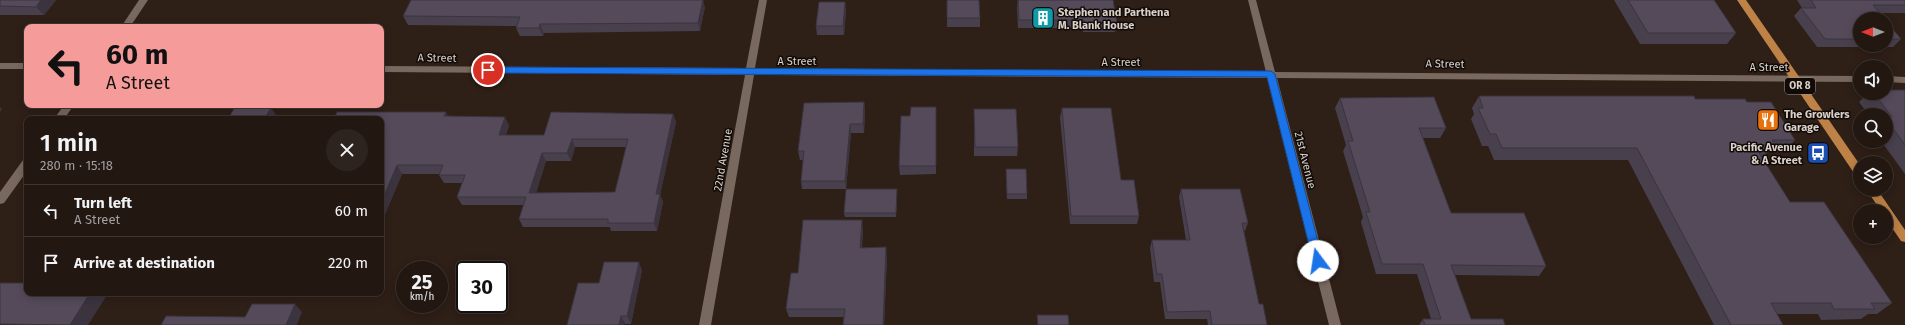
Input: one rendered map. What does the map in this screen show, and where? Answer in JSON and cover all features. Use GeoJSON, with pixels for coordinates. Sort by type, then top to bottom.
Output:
{"type":"FeatureCollection","features":[{"type":"Feature","properties":{"kind":"main road","name":"OR 8"},"geometry":{"type":"LineString","coordinates":[[1741,0],[1853,163]]}},
{"type":"Feature","properties":{"kind":"main road"},"geometry":{"type":"LineString","coordinates":[[1876,196],[1905,238]]}},
{"type":"Feature","properties":{"kind":"street"},"geometry":{"type":"LineString","coordinates":[[127,24],[144,0]]}},
{"type":"Feature","properties":{"kind":"street","name":"22nd Avenue"},"geometry":{"type":"LineString","coordinates":[[705,325],[763,0]]}},
{"type":"Feature","properties":{"kind":"street","name":"21st Avenue"},"geometry":{"type":"LineString","coordinates":[[1252,0],[1335,325]]}},
{"type":"Feature","properties":{"kind":"street"},"geometry":{"type":"LineString","coordinates":[[0,66],[24,66]]}},
{"type":"Feature","properties":{"kind":"street","name":"A Street"},"geometry":{"type":"LineString","coordinates":[[384,69],[751,73],[1271,74],[1853,79]]}},
{"type":"Feature","properties":{"kind":"street"},"geometry":{"type":"LineString","coordinates":[[1893,79],[1905,80]]}},
{"type":"Feature","properties":{"kind":"street"},"geometry":{"type":"LineString","coordinates":[[0,200],[24,167]]}},
{"type":"Feature","properties":{"kind":"building"},"geometry":{"type":"Polygon","coordinates":[[[0,0],[41,0],[36,7],[0,6],[0,0]]]}},
{"type":"Feature","properties":{"kind":"building"},"geometry":{"type":"Polygon","coordinates":[[[411,0],[703,0],[698,23],[540,24],[539,28],[516,28],[520,17],[403,16],[411,0]]]}},
{"type":"Feature","properties":{"kind":"building"},"geometry":{"type":"Polygon","coordinates":[[[947,0],[979,0],[980,18],[947,18],[947,0]]]}},
{"type":"Feature","properties":{"kind":"building"},"geometry":{"type":"Polygon","coordinates":[[[1018,0],[1113,0],[1117,23],[1084,23],[1084,20],[1019,20],[1018,0]]]}},
{"type":"Feature","properties":{"kind":"building"},"geometry":{"type":"Polygon","coordinates":[[[1628,0],[1714,0],[1736,33],[1648,33],[1628,0]]]}},
{"type":"Feature","properties":{"kind":"building"},"geometry":{"type":"Polygon","coordinates":[[[1811,0],[1905,0],[1905,5],[1873,5],[1879,12],[1853,12],[1853,39],[1825,39],[1801,8],[1816,8],[1811,0]]]}},
{"type":"Feature","properties":{"kind":"building"},"geometry":{"type":"Polygon","coordinates":[[[819,2],[845,2],[843,26],[816,26],[819,2]]]}},
{"type":"Feature","properties":{"kind":"building"},"geometry":{"type":"Polygon","coordinates":[[[1893,29],[1901,39],[1893,39],[1893,29]]]}},
{"type":"Feature","properties":{"kind":"building"},"geometry":{"type":"Polygon","coordinates":[[[1893,90],[1905,90],[1905,145],[1893,129],[1893,108],[1885,108],[1879,100],[1893,100],[1893,90]]]}},
{"type":"Feature","properties":{"kind":"building"},"geometry":{"type":"Polygon","coordinates":[[[1479,96],[1694,96],[1695,99],[1745,99],[1747,102],[1771,102],[1795,140],[1772,140],[1775,145],[1754,145],[1790,202],[1824,202],[1892,303],[1871,303],[1875,309],[1834,309],[1831,303],[1771,303],[1783,325],[1731,325],[1637,148],[1502,148],[1496,134],[1490,134],[1478,108],[1483,108],[1479,96]]]}},
{"type":"Feature","properties":{"kind":"building"},"geometry":{"type":"Polygon","coordinates":[[[1434,97],[1446,128],[1419,128],[1451,213],[1524,213],[1546,266],[1451,265],[1471,319],[1503,319],[1505,325],[1425,325],[1423,319],[1441,319],[1423,264],[1382,264],[1366,212],[1370,212],[1348,141],[1353,141],[1340,98],[1434,97]]]}},
{"type":"Feature","properties":{"kind":"building"},"geometry":{"type":"Polygon","coordinates":[[[864,102],[863,124],[850,124],[845,181],[801,181],[804,151],[798,151],[804,103],[864,102]]]}},
{"type":"Feature","properties":{"kind":"building"},"geometry":{"type":"Polygon","coordinates":[[[911,107],[936,107],[936,166],[899,166],[901,116],[910,116],[911,107]]]}},
{"type":"Feature","properties":{"kind":"building"},"geometry":{"type":"Polygon","coordinates":[[[234,108],[271,108],[266,116],[230,116],[234,108]]]}},
{"type":"Feature","properties":{"kind":"building"},"geometry":{"type":"Polygon","coordinates":[[[1062,108],[1111,108],[1121,180],[1134,180],[1139,216],[1071,216],[1062,108]]]}},
{"type":"Feature","properties":{"kind":"building"},"geometry":{"type":"Polygon","coordinates":[[[974,109],[1016,109],[1018,147],[975,147],[974,109]]]}},
{"type":"Feature","properties":{"kind":"building"},"geometry":{"type":"Polygon","coordinates":[[[337,112],[446,112],[444,116],[505,117],[499,135],[544,135],[551,112],[673,114],[656,194],[660,194],[654,223],[608,223],[608,219],[519,219],[526,197],[457,197],[465,175],[439,175],[443,165],[397,165],[384,196],[384,116],[335,116],[337,112]],[[572,139],[567,153],[542,153],[529,193],[615,192],[628,139],[572,139]]]}},
{"type":"Feature","properties":{"kind":"building"},"geometry":{"type":"Polygon","coordinates":[[[1006,169],[1026,169],[1027,194],[1007,194],[1006,169]]]}},
{"type":"Feature","properties":{"kind":"building"},"geometry":{"type":"Polygon","coordinates":[[[846,189],[897,189],[896,213],[844,213],[846,189]]]}},
{"type":"Feature","properties":{"kind":"building"},"geometry":{"type":"Polygon","coordinates":[[[1181,189],[1240,189],[1248,223],[1242,223],[1259,304],[1263,304],[1267,325],[1212,325],[1210,311],[1167,312],[1162,274],[1157,274],[1152,240],[1190,240],[1181,189]]]}},
{"type":"Feature","properties":{"kind":"building"},"geometry":{"type":"Polygon","coordinates":[[[803,220],[862,220],[860,248],[886,247],[883,325],[843,325],[845,309],[786,309],[791,273],[798,273],[803,220]]]}},
{"type":"Feature","properties":{"kind":"building"},"geometry":{"type":"Polygon","coordinates":[[[604,262],[639,262],[627,316],[621,316],[619,325],[567,325],[578,283],[599,283],[604,262]]]}},
{"type":"Feature","properties":{"kind":"building"},"geometry":{"type":"Polygon","coordinates":[[[0,283],[24,283],[24,296],[88,296],[70,325],[0,324],[0,283]]]}},
{"type":"Feature","properties":{"kind":"building"},"geometry":{"type":"Polygon","coordinates":[[[252,304],[295,304],[286,325],[161,325],[166,316],[245,317],[252,304]]]}},
{"type":"Feature","properties":{"kind":"building"},"geometry":{"type":"Polygon","coordinates":[[[1037,315],[1068,315],[1069,325],[1038,325],[1037,315]]]}},
{"type":"Feature","properties":{"kind":"place","name":"Stephen and Parthena M. Blank House"},"geometry":{"type":"Point","coordinates":[1043,18]}},
{"type":"Feature","properties":{"kind":"place","name":"The Growlers Garage"},"geometry":{"type":"Point","coordinates":[1768,120]}},
{"type":"Feature","properties":{"kind":"place","name":"Pacific Avenue & A Street"},"geometry":{"type":"Point","coordinates":[1818,153]}},
{"type":"Feature","properties":{"kind":"route"},"geometry":{"type":"LineString","coordinates":[[488,70],[751,73],[1271,74],[1318,261]]}}]}
